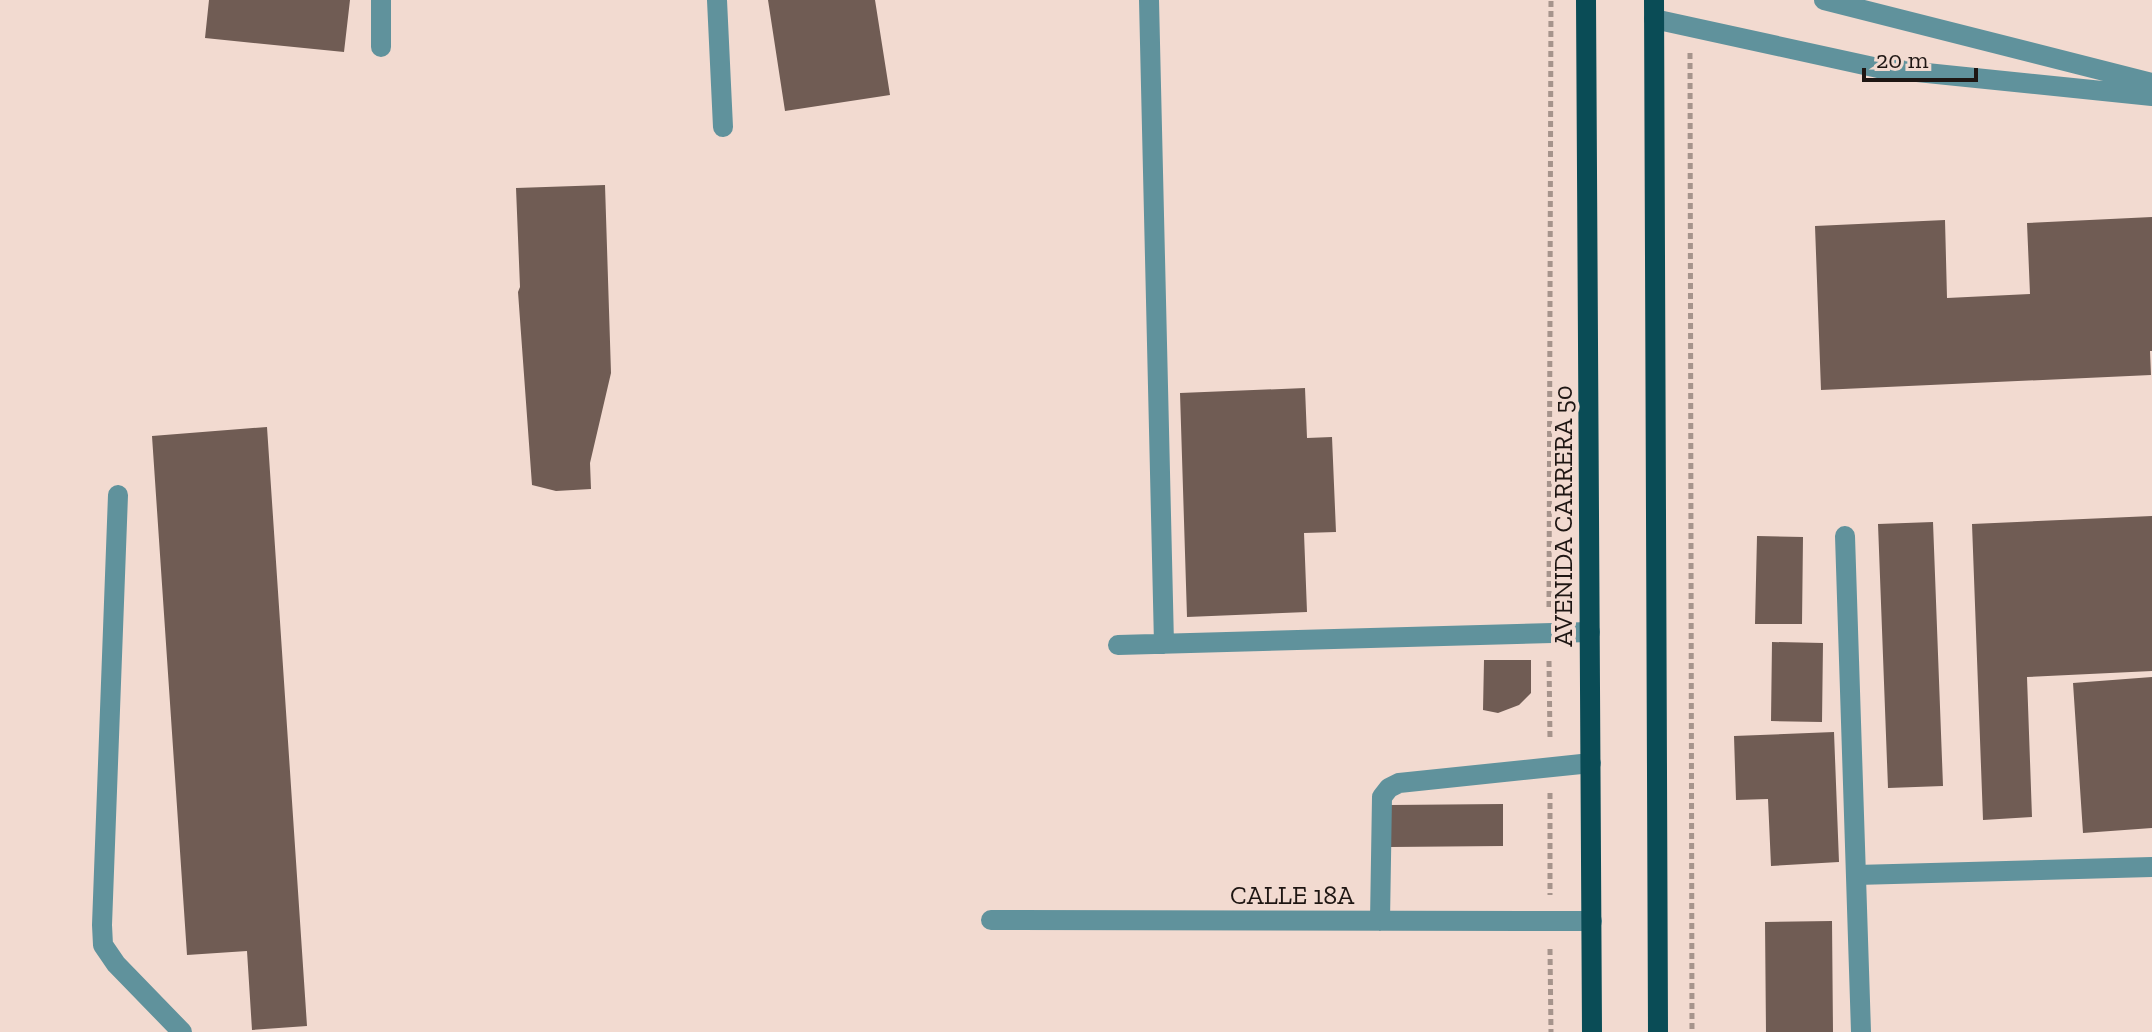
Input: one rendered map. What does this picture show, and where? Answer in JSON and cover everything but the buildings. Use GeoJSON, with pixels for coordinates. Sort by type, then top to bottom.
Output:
{"type":"FeatureCollection","features":[{"type":"Feature","properties":{"kind":"main road","name":"AVENIDA CARRERA 50"},"geometry":{"type":"LineString","coordinates":[[1586,0],[1592,1032]]}},
{"type":"Feature","properties":{"kind":"main road"},"geometry":{"type":"LineString","coordinates":[[1654,9],[1658,1032]]}},
{"type":"Feature","properties":{"kind":"street"},"geometry":{"type":"LineString","coordinates":[[381,0],[381,47]]}},
{"type":"Feature","properties":{"kind":"street"},"geometry":{"type":"LineString","coordinates":[[717,0],[723,127]]}},
{"type":"Feature","properties":{"kind":"street"},"geometry":{"type":"LineString","coordinates":[[1149,0],[1164,644]]}},
{"type":"Feature","properties":{"kind":"street"},"geometry":{"type":"LineString","coordinates":[[1824,0],[2152,83]]}},
{"type":"Feature","properties":{"kind":"street"},"geometry":{"type":"LineString","coordinates":[[1654,9],[1690,26],[1878,68],[2152,96]]}},
{"type":"Feature","properties":{"kind":"street"},"geometry":{"type":"LineString","coordinates":[[118,495],[103,945],[116,964],[182,1032]]}},
{"type":"Feature","properties":{"kind":"street"},"geometry":{"type":"LineString","coordinates":[[1845,536],[1861,1032]]}},
{"type":"Feature","properties":{"kind":"street"},"geometry":{"type":"LineString","coordinates":[[1118,645],[1590,632]]}},
{"type":"Feature","properties":{"kind":"street"},"geometry":{"type":"LineString","coordinates":[[1380,921],[1382,797],[1389,788],[1399,783],[1591,763]]}},
{"type":"Feature","properties":{"kind":"street"},"geometry":{"type":"LineString","coordinates":[[1856,875],[2152,867]]}},
{"type":"Feature","properties":{"kind":"street","name":"CALLE 18A"},"geometry":{"type":"LineString","coordinates":[[991,920],[1592,921]]}},
{"type":"Feature","properties":{"kind":"path"},"geometry":{"type":"LineString","coordinates":[[1551,0],[1551,1032]]}},
{"type":"Feature","properties":{"kind":"path"},"geometry":{"type":"LineString","coordinates":[[1690,26],[1692,1032]]}}]}
